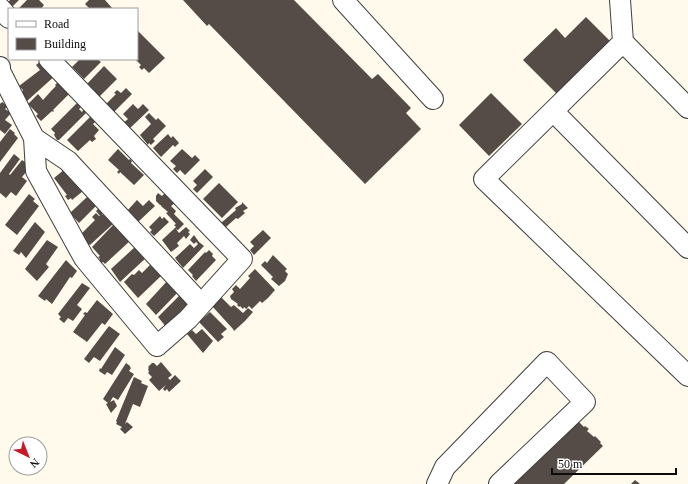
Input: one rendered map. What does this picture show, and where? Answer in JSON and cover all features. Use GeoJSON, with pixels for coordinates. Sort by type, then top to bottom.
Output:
{"type":"FeatureCollection","features":[{"type":"Feature","properties":{"kind":"lane"},"geometry":{"type":"LineString","coordinates":[[343,0],[433,99]]}},
{"type":"Feature","properties":{"kind":"lane"},"geometry":{"type":"LineString","coordinates":[[620,0],[623,42],[688,108]]}},
{"type":"Feature","properties":{"kind":"lane"},"geometry":{"type":"LineString","coordinates":[[0,8],[8,17]]}},
{"type":"Feature","properties":{"kind":"lane"},"geometry":{"type":"LineString","coordinates":[[623,42],[484,179],[688,376]]}},
{"type":"Feature","properties":{"kind":"lane"},"geometry":{"type":"LineString","coordinates":[[0,67],[0,71],[34,138],[36,171],[84,258],[157,346],[188,320],[242,259],[50,60]]}},
{"type":"Feature","properties":{"kind":"lane"},"geometry":{"type":"LineString","coordinates":[[553,110],[688,248]]}},
{"type":"Feature","properties":{"kind":"lane"},"geometry":{"type":"LineString","coordinates":[[34,138],[68,162],[201,304]]}},
{"type":"Feature","properties":{"kind":"lane"},"geometry":{"type":"LineString","coordinates":[[437,484],[445,467],[547,362],[585,402],[499,484]]}},
{"type":"Feature","properties":{"kind":"building"},"geometry":{"type":"Polygon","coordinates":[[[10,0],[19,0],[11,8],[6,4],[10,0]]]}},
{"type":"Feature","properties":{"kind":"building"},"geometry":{"type":"Polygon","coordinates":[[[27,0],[39,0],[44,5],[42,8],[19,8],[27,0]]]}},
{"type":"Feature","properties":{"kind":"building"},"geometry":{"type":"Polygon","coordinates":[[[89,0],[105,0],[112,8],[89,8],[85,4],[89,0]]]}},
{"type":"Feature","properties":{"kind":"building"},"geometry":{"type":"Polygon","coordinates":[[[183,0],[294,0],[372,79],[378,74],[411,108],[406,113],[421,129],[365,184],[209,24],[207,26],[183,0]]]}},
{"type":"Feature","properties":{"kind":"building"},"geometry":{"type":"Polygon","coordinates":[[[586,17],[610,41],[557,94],[523,60],[556,28],[565,38],[586,17]]]}},
{"type":"Feature","properties":{"kind":"building"},"geometry":{"type":"Polygon","coordinates":[[[138,31],[165,58],[149,73],[144,68],[142,70],[139,67],[141,65],[136,60],[138,60],[138,31]]]}},
{"type":"Feature","properties":{"kind":"building"},"geometry":{"type":"Polygon","coordinates":[[[79,60],[98,60],[101,62],[84,79],[72,67],[79,60]]]}},
{"type":"Feature","properties":{"kind":"building"},"geometry":{"type":"Polygon","coordinates":[[[41,61],[57,74],[27,101],[21,95],[23,90],[19,86],[40,70],[36,65],[41,61]]]}},
{"type":"Feature","properties":{"kind":"building"},"geometry":{"type":"Polygon","coordinates":[[[104,66],[117,79],[99,97],[87,84],[104,66]]]}},
{"type":"Feature","properties":{"kind":"building"},"geometry":{"type":"Polygon","coordinates":[[[59,81],[70,93],[53,110],[53,112],[52,111],[41,121],[36,116],[38,114],[28,104],[38,94],[43,100],[59,81]]]}},
{"type":"Feature","properties":{"kind":"building"},"geometry":{"type":"Polygon","coordinates":[[[126,88],[132,94],[112,114],[105,105],[116,94],[114,93],[117,90],[121,93],[126,88]]]}},
{"type":"Feature","properties":{"kind":"building"},"geometry":{"type":"Polygon","coordinates":[[[491,93],[522,124],[489,156],[459,125],[491,93]]]}},
{"type":"Feature","properties":{"kind":"building"},"geometry":{"type":"Polygon","coordinates":[[[2,102],[8,106],[5,109],[11,113],[5,120],[12,125],[5,134],[0,130],[0,104],[2,102]]]}},
{"type":"Feature","properties":{"kind":"building"},"geometry":{"type":"Polygon","coordinates":[[[78,102],[82,106],[79,109],[82,112],[84,109],[87,112],[59,140],[57,140],[54,135],[55,133],[51,129],[78,102]]]}},
{"type":"Feature","properties":{"kind":"building"},"geometry":{"type":"Polygon","coordinates":[[[133,104],[138,109],[143,104],[149,110],[128,130],[122,124],[128,119],[123,114],[133,104]]]}},
{"type":"Feature","properties":{"kind":"building"},"geometry":{"type":"Polygon","coordinates":[[[149,113],[156,120],[158,118],[166,126],[153,139],[155,141],[151,145],[149,143],[148,145],[140,135],[151,124],[145,117],[149,113]]]}},
{"type":"Feature","properties":{"kind":"building"},"geometry":{"type":"Polygon","coordinates":[[[91,116],[96,121],[93,124],[99,130],[94,136],[96,139],[92,142],[90,140],[78,151],[67,140],[91,116]]]}},
{"type":"Feature","properties":{"kind":"building"},"geometry":{"type":"Polygon","coordinates":[[[10,129],[18,138],[0,162],[0,142],[10,129]]]}},
{"type":"Feature","properties":{"kind":"building"},"geometry":{"type":"Polygon","coordinates":[[[168,134],[171,138],[173,136],[179,143],[175,147],[173,145],[161,157],[153,148],[168,134]]]}},
{"type":"Feature","properties":{"kind":"building"},"geometry":{"type":"Polygon","coordinates":[[[118,149],[132,161],[131,163],[144,175],[134,185],[120,172],[119,174],[117,172],[119,170],[108,160],[118,149]]]}},
{"type":"Feature","properties":{"kind":"building"},"geometry":{"type":"Polygon","coordinates":[[[182,149],[192,158],[195,155],[200,160],[185,175],[180,170],[177,173],[173,169],[176,166],[170,161],[182,149]]]}},
{"type":"Feature","properties":{"kind":"building"},"geometry":{"type":"Polygon","coordinates":[[[14,154],[20,159],[9,174],[10,175],[22,160],[31,166],[22,177],[27,181],[16,196],[11,192],[6,198],[0,193],[0,173],[14,154]]]}},
{"type":"Feature","properties":{"kind":"building"},"geometry":{"type":"Polygon","coordinates":[[[65,169],[83,191],[72,200],[71,198],[68,200],[65,196],[67,195],[54,178],[65,169]]]}},
{"type":"Feature","properties":{"kind":"building"},"geometry":{"type":"Polygon","coordinates":[[[205,169],[213,177],[197,193],[193,189],[197,185],[193,181],[205,169]]]}},
{"type":"Feature","properties":{"kind":"building"},"geometry":{"type":"Polygon","coordinates":[[[219,183],[238,202],[222,218],[203,199],[219,183]]]}},
{"type":"Feature","properties":{"kind":"building"},"geometry":{"type":"Polygon","coordinates":[[[158,193],[162,196],[165,193],[175,203],[171,206],[176,211],[174,214],[184,224],[178,230],[176,229],[179,233],[186,227],[190,231],[188,232],[190,234],[186,239],[184,236],[177,243],[179,246],[171,252],[162,240],[176,227],[174,225],[176,224],[166,213],[168,212],[156,201],[156,196],[158,193]]]}},
{"type":"Feature","properties":{"kind":"building"},"geometry":{"type":"Polygon","coordinates":[[[29,194],[35,199],[33,201],[39,206],[17,235],[5,225],[29,194]]]}},
{"type":"Feature","properties":{"kind":"building"},"geometry":{"type":"Polygon","coordinates":[[[87,197],[96,206],[79,223],[70,213],[87,197]]]}},
{"type":"Feature","properties":{"kind":"building"},"geometry":{"type":"Polygon","coordinates":[[[137,200],[143,206],[149,200],[155,206],[137,223],[127,211],[137,200]]]}},
{"type":"Feature","properties":{"kind":"building"},"geometry":{"type":"Polygon","coordinates":[[[242,202],[248,208],[243,211],[245,213],[224,227],[221,223],[236,210],[235,208],[242,204],[242,202]]]}},
{"type":"Feature","properties":{"kind":"building"},"geometry":{"type":"Polygon","coordinates":[[[99,208],[103,212],[103,215],[105,213],[114,223],[90,245],[88,245],[80,235],[95,220],[92,217],[96,213],[100,216],[96,211],[99,208]]]}},
{"type":"Feature","properties":{"kind":"building"},"geometry":{"type":"Polygon","coordinates":[[[160,216],[162,219],[164,217],[169,222],[154,236],[150,232],[152,230],[149,227],[160,216]]]}},
{"type":"Feature","properties":{"kind":"building"},"geometry":{"type":"Polygon","coordinates":[[[35,222],[45,232],[26,258],[21,252],[19,255],[13,251],[35,222]]]}},
{"type":"Feature","properties":{"kind":"building"},"geometry":{"type":"Polygon","coordinates":[[[115,223],[131,240],[105,264],[103,262],[101,263],[98,257],[100,256],[92,247],[115,223]]]}},
{"type":"Feature","properties":{"kind":"building"},"geometry":{"type":"Polygon","coordinates":[[[263,230],[271,238],[254,255],[250,250],[254,246],[250,242],[263,230]]]}},
{"type":"Feature","properties":{"kind":"building"},"geometry":{"type":"Polygon","coordinates":[[[194,235],[204,246],[183,268],[175,258],[190,244],[194,248],[198,244],[196,242],[194,244],[190,240],[194,235]]]}},
{"type":"Feature","properties":{"kind":"building"},"geometry":{"type":"Polygon","coordinates":[[[47,240],[58,247],[46,264],[49,267],[37,281],[25,269],[47,240]]]}},
{"type":"Feature","properties":{"kind":"building"},"geometry":{"type":"Polygon","coordinates":[[[136,246],[147,257],[120,282],[111,269],[136,246]]]}},
{"type":"Feature","properties":{"kind":"building"},"geometry":{"type":"Polygon","coordinates":[[[209,250],[216,260],[196,281],[188,270],[205,252],[206,253],[209,250]]]}},
{"type":"Feature","properties":{"kind":"building"},"geometry":{"type":"Polygon","coordinates":[[[273,255],[287,269],[285,271],[288,274],[285,281],[279,286],[271,279],[273,277],[261,265],[265,261],[267,263],[273,255]]]}},
{"type":"Feature","properties":{"kind":"building"},"geometry":{"type":"Polygon","coordinates":[[[66,260],[77,271],[72,278],[70,277],[52,304],[46,299],[45,301],[38,296],[66,260]]]}},
{"type":"Feature","properties":{"kind":"building"},"geometry":{"type":"Polygon","coordinates":[[[150,265],[161,276],[138,298],[124,282],[132,274],[134,275],[139,270],[142,273],[150,265]]]}},
{"type":"Feature","properties":{"kind":"building"},"geometry":{"type":"Polygon","coordinates":[[[255,269],[275,290],[262,303],[260,301],[252,309],[249,306],[246,309],[244,307],[243,309],[231,299],[230,296],[234,292],[232,289],[236,285],[240,289],[250,278],[248,276],[255,269]]]}},
{"type":"Feature","properties":{"kind":"building"},"geometry":{"type":"Polygon","coordinates":[[[169,279],[181,289],[156,315],[146,304],[169,279]]]}},
{"type":"Feature","properties":{"kind":"building"},"geometry":{"type":"Polygon","coordinates":[[[82,283],[90,288],[77,305],[82,309],[73,321],[68,318],[64,323],[59,319],[61,317],[58,314],[82,283]]]}},
{"type":"Feature","properties":{"kind":"building"},"geometry":{"type":"Polygon","coordinates":[[[181,294],[191,305],[167,328],[158,317],[181,294]]]}},
{"type":"Feature","properties":{"kind":"building"},"geometry":{"type":"Polygon","coordinates":[[[220,296],[231,307],[234,305],[243,313],[248,308],[253,312],[234,331],[212,306],[220,296]]]}},
{"type":"Feature","properties":{"kind":"building"},"geometry":{"type":"Polygon","coordinates":[[[97,300],[113,314],[105,325],[102,323],[87,342],[73,332],[85,315],[83,314],[85,312],[87,313],[97,300]]]}},
{"type":"Feature","properties":{"kind":"building"},"geometry":{"type":"Polygon","coordinates":[[[210,312],[227,329],[221,334],[224,337],[218,342],[199,322],[210,312]]]}},
{"type":"Feature","properties":{"kind":"building"},"geometry":{"type":"Polygon","coordinates":[[[109,326],[120,334],[100,361],[94,357],[89,363],[84,359],[109,326]]]}},
{"type":"Feature","properties":{"kind":"building"},"geometry":{"type":"Polygon","coordinates":[[[202,329],[213,341],[203,353],[187,334],[192,330],[196,334],[202,329]]]}},
{"type":"Feature","properties":{"kind":"building"},"geometry":{"type":"Polygon","coordinates":[[[115,347],[125,355],[112,375],[107,372],[105,375],[99,371],[100,368],[101,369],[115,347]]]}},
{"type":"Feature","properties":{"kind":"building"},"geometry":{"type":"Polygon","coordinates":[[[161,362],[172,375],[168,378],[170,380],[175,375],[181,381],[169,392],[167,389],[165,391],[163,389],[166,385],[159,391],[149,380],[152,377],[148,373],[148,367],[152,363],[157,366],[161,362]]]}},
{"type":"Feature","properties":{"kind":"building"},"geometry":{"type":"Polygon","coordinates":[[[126,363],[131,368],[129,371],[134,374],[118,400],[113,397],[110,402],[114,400],[117,406],[111,413],[106,404],[108,403],[103,399],[126,363]]]}},
{"type":"Feature","properties":{"kind":"building"},"geometry":{"type":"Polygon","coordinates":[[[134,377],[142,381],[141,383],[148,386],[140,407],[133,404],[125,424],[127,422],[133,427],[125,434],[120,429],[122,427],[116,424],[116,421],[134,377]]]}},
{"type":"Feature","properties":{"kind":"building"},"geometry":{"type":"Polygon","coordinates":[[[578,421],[584,427],[585,426],[589,429],[587,431],[594,437],[595,436],[603,446],[564,484],[514,484],[578,421]]]}},
{"type":"Feature","properties":{"kind":"building"},"geometry":{"type":"Polygon","coordinates":[[[635,480],[640,484],[631,484],[635,480]]]}}]}
